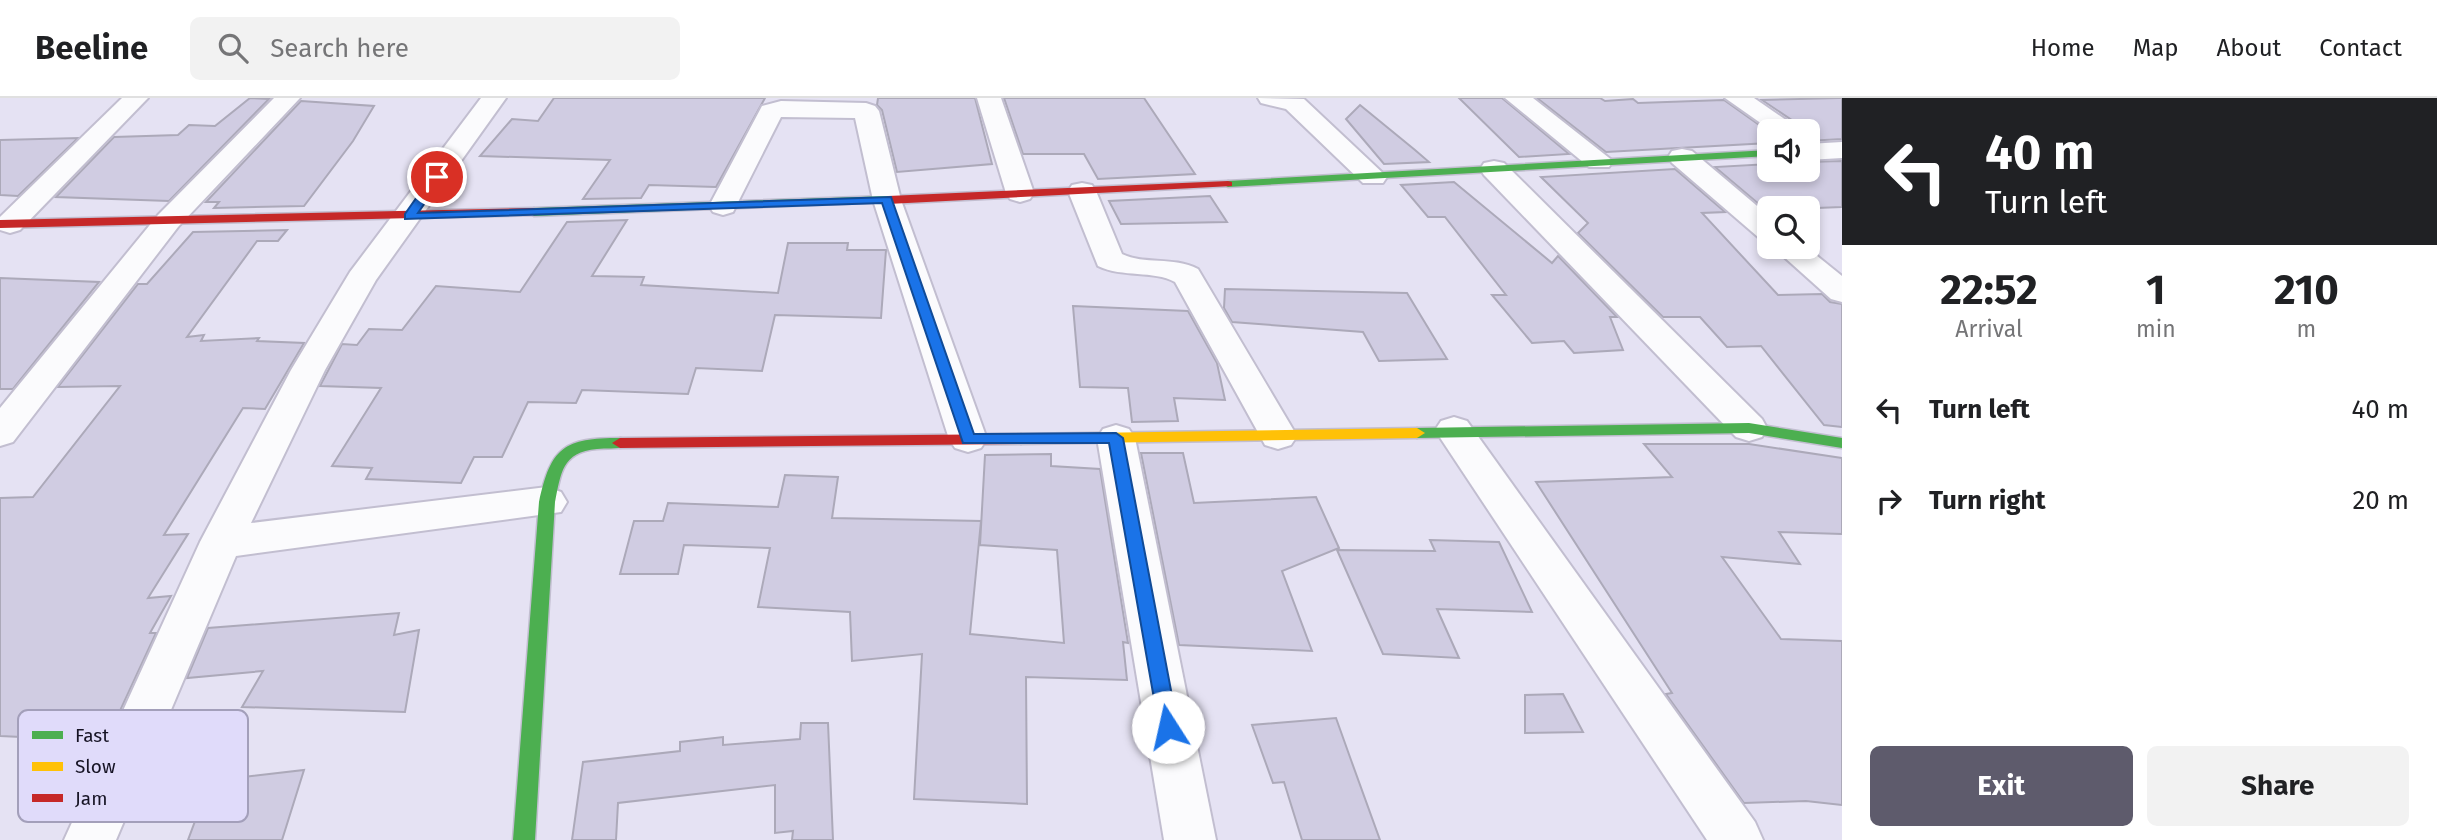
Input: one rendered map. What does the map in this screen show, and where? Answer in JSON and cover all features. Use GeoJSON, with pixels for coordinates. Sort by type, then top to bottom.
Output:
{"type":"FeatureCollection","features":[{"type":"Feature","properties":{"kind":"street"},"geometry":{"type":"LineString","coordinates":[[5,224],[136,98]]}},
{"type":"Feature","properties":{"kind":"street"},"geometry":{"type":"LineString","coordinates":[[0,433],[169,221],[288,98]]}},
{"type":"Feature","properties":{"kind":"street"},"geometry":{"type":"LineString","coordinates":[[147,710],[221,542],[308,370],[361,279],[494,98]]}},
{"type":"Feature","properties":{"kind":"street"},"geometry":{"type":"LineString","coordinates":[[989,98],[1020,193]]}},
{"type":"Feature","properties":{"kind":"street"},"geometry":{"type":"LineString","coordinates":[[1270,98],[1295,104],[1373,177]]}},
{"type":"Feature","properties":{"kind":"street"},"geometry":{"type":"LineString","coordinates":[[1517,98],[1599,161]]}},
{"type":"Feature","properties":{"kind":"street"},"geometry":{"type":"LineString","coordinates":[[1737,98],[1770,119]]}},
{"type":"Feature","properties":{"kind":"street"},"geometry":{"type":"LineString","coordinates":[[723,206],[769,114],[780,108],[866,111],[887,200],[968,439]]}},
{"type":"Feature","properties":{"kind":"street"},"geometry":{"type":"LineString","coordinates":[[5,224],[409,216],[887,200],[1373,177],[1599,161],[1757,154]]}},
{"type":"Feature","properties":{"kind":"street"},"geometry":{"type":"LineString","coordinates":[[1682,158],[1757,221]]}},
{"type":"Feature","properties":{"kind":"street"},"geometry":{"type":"LineString","coordinates":[[1494,169],[1749,428]]}},
{"type":"Feature","properties":{"kind":"street"},"geometry":{"type":"LineString","coordinates":[[1082,191],[1108,259],[1126,267],[1174,269],[1187,276],[1278,436]]}},
{"type":"Feature","properties":{"kind":"street"},"geometry":{"type":"LineString","coordinates":[[1802,259],[1842,292]]}},
{"type":"Feature","properties":{"kind":"street"},"geometry":{"type":"LineString","coordinates":[[524,840],[547,502],[556,462],[564,451],[582,443],[1749,428],[1842,443]]}},
{"type":"Feature","properties":{"kind":"street"},"geometry":{"type":"LineString","coordinates":[[1454,430],[1737,840]]}},
{"type":"Feature","properties":{"kind":"street"},"geometry":{"type":"LineString","coordinates":[[1116,438],[1190,840]]}},
{"type":"Feature","properties":{"kind":"street"},"geometry":{"type":"LineString","coordinates":[[221,542],[547,502]]}},
{"type":"Feature","properties":{"kind":"street"},"geometry":{"type":"LineString","coordinates":[[90,840],[98,822]]}},
{"type":"Feature","properties":{"kind":"building"},"geometry":{"type":"Polygon","coordinates":[[[250,98],[269,99],[169,201],[56,197],[114,137],[178,135],[189,125],[215,126],[250,98]]]}},
{"type":"Feature","properties":{"kind":"building"},"geometry":{"type":"Polygon","coordinates":[[[554,98],[765,98],[716,187],[649,185],[641,198],[583,199],[610,160],[480,156],[512,119],[538,121],[554,98]]]}},
{"type":"Feature","properties":{"kind":"building"},"geometry":{"type":"Polygon","coordinates":[[[878,98],[975,98],[992,164],[897,172],[882,110],[877,105],[878,98]]]}},
{"type":"Feature","properties":{"kind":"building"},"geometry":{"type":"Polygon","coordinates":[[[1004,98],[1144,98],[1195,174],[1098,179],[1084,154],[1023,154],[1004,98]]]}},
{"type":"Feature","properties":{"kind":"building"},"geometry":{"type":"Polygon","coordinates":[[[1459,98],[1502,98],[1569,154],[1519,157],[1459,98]]]}},
{"type":"Feature","properties":{"kind":"building"},"geometry":{"type":"Polygon","coordinates":[[[1537,98],[1600,98],[1605,101],[1633,99],[1638,103],[1724,100],[1757,123],[1757,144],[1606,152],[1537,98]]]}},
{"type":"Feature","properties":{"kind":"building"},"geometry":{"type":"Polygon","coordinates":[[[1842,98],[1842,139],[1820,140],[1820,119],[1790,119],[1762,100],[1842,98]]]}},
{"type":"Feature","properties":{"kind":"building"},"geometry":{"type":"Polygon","coordinates":[[[301,101],[374,106],[353,141],[304,206],[214,208],[219,202],[206,202],[301,101]]]}},
{"type":"Feature","properties":{"kind":"building"},"geometry":{"type":"Polygon","coordinates":[[[1360,105],[1429,162],[1384,164],[1346,119],[1360,105]]]}},
{"type":"Feature","properties":{"kind":"building"},"geometry":{"type":"Polygon","coordinates":[[[78,138],[18,196],[0,195],[0,140],[78,138]]]}},
{"type":"Feature","properties":{"kind":"building"},"geometry":{"type":"Polygon","coordinates":[[[1842,161],[1842,207],[1820,208],[1820,196],[1757,196],[1757,202],[1715,167],[1757,165],[1757,182],[1820,182],[1820,162],[1842,161]]]}},
{"type":"Feature","properties":{"kind":"building"},"geometry":{"type":"Polygon","coordinates":[[[1675,169],[1725,212],[1702,213],[1778,295],[1822,294],[1830,302],[1842,304],[1842,427],[1824,425],[1761,346],[1727,347],[1700,317],[1663,317],[1578,233],[1588,223],[1541,177],[1675,169]]]}},
{"type":"Feature","properties":{"kind":"building"},"geometry":{"type":"Polygon","coordinates":[[[1454,182],[1552,263],[1558,256],[1617,317],[1610,317],[1623,350],[1574,353],[1564,341],[1532,343],[1492,295],[1506,295],[1445,217],[1428,217],[1401,185],[1454,182]]]}},
{"type":"Feature","properties":{"kind":"building"},"geometry":{"type":"Polygon","coordinates":[[[1210,196],[1227,222],[1121,224],[1109,201],[1210,196]]]}},
{"type":"Feature","properties":{"kind":"building"},"geometry":{"type":"Polygon","coordinates":[[[627,220],[592,276],[644,277],[641,285],[778,293],[788,243],[848,243],[847,250],[886,250],[881,318],[775,315],[762,371],[696,368],[688,394],[582,390],[576,403],[528,402],[502,457],[474,457],[461,483],[366,479],[372,468],[332,466],[381,388],[320,386],[342,344],[357,345],[369,329],[402,330],[436,286],[520,292],[567,222],[627,220]]]}},
{"type":"Feature","properties":{"kind":"building"},"geometry":{"type":"Polygon","coordinates":[[[287,230],[278,241],[257,241],[187,337],[204,335],[201,341],[259,338],[257,341],[304,343],[265,409],[243,408],[164,535],[188,534],[148,598],[171,596],[150,633],[156,633],[120,710],[18,710],[18,737],[0,736],[0,498],[33,497],[120,386],[58,387],[138,284],[147,284],[193,232],[287,230]]]}},
{"type":"Feature","properties":{"kind":"building"},"geometry":{"type":"Polygon","coordinates":[[[0,278],[99,282],[13,389],[0,389],[0,278]]]}},
{"type":"Feature","properties":{"kind":"building"},"geometry":{"type":"Polygon","coordinates":[[[1225,289],[1407,293],[1447,359],[1379,361],[1363,332],[1232,322],[1224,308],[1225,289]]]}},
{"type":"Feature","properties":{"kind":"building"},"geometry":{"type":"Polygon","coordinates":[[[1073,306],[1188,311],[1217,363],[1225,400],[1174,398],[1178,421],[1132,422],[1128,388],[1080,387],[1073,306]]]}},
{"type":"Feature","properties":{"kind":"building"},"geometry":{"type":"Polygon","coordinates":[[[1644,444],[1749,444],[1842,458],[1842,534],[1779,532],[1800,564],[1722,557],[1781,639],[1842,641],[1842,805],[1806,801],[1744,803],[1666,694],[1672,693],[1536,482],[1672,477],[1644,444]]]}},
{"type":"Feature","properties":{"kind":"building"},"geometry":{"type":"Polygon","coordinates":[[[1141,453],[1183,453],[1194,503],[1316,497],[1339,548],[1282,571],[1312,651],[1179,645],[1141,453]]]}},
{"type":"Feature","properties":{"kind":"building"},"geometry":{"type":"Polygon","coordinates":[[[1051,454],[1051,466],[1100,469],[1128,643],[1123,642],[1127,680],[1026,677],[1027,804],[914,799],[922,654],[852,661],[850,612],[758,607],[770,548],[684,545],[678,574],[620,574],[634,521],[663,521],[668,503],[778,507],[785,475],[838,477],[832,518],[981,521],[970,634],[1064,643],[1057,550],[980,545],[985,455],[1051,454]]]}},
{"type":"Feature","properties":{"kind":"building"},"geometry":{"type":"Polygon","coordinates":[[[1430,540],[1499,542],[1532,612],[1437,609],[1459,658],[1383,654],[1337,550],[1435,551],[1430,540]]]}},
{"type":"Feature","properties":{"kind":"building"},"geometry":{"type":"Polygon","coordinates":[[[399,613],[394,635],[419,630],[405,712],[242,707],[263,671],[187,678],[208,628],[399,613]]]}},
{"type":"Feature","properties":{"kind":"building"},"geometry":{"type":"Polygon","coordinates":[[[1563,694],[1583,732],[1525,733],[1525,695],[1563,694]]]}},
{"type":"Feature","properties":{"kind":"building"},"geometry":{"type":"Polygon","coordinates":[[[1336,718],[1380,840],[1302,840],[1284,782],[1273,783],[1252,725],[1336,718]]]}},
{"type":"Feature","properties":{"kind":"building"},"geometry":{"type":"Polygon","coordinates":[[[801,723],[828,723],[833,840],[792,840],[793,831],[775,833],[775,785],[618,803],[616,840],[572,840],[583,762],[680,751],[680,742],[723,737],[723,745],[800,739],[801,723]]]}},
{"type":"Feature","properties":{"kind":"building"},"geometry":{"type":"Polygon","coordinates":[[[304,770],[282,840],[188,840],[195,822],[248,822],[248,777],[304,770]]]}},
{"type":"Feature","properties":{"kind":"traffic: fast"},"geometry":{"type":"LineString","coordinates":[[1228,184],[1757,154]]}},
{"type":"Feature","properties":{"kind":"traffic: fast"},"geometry":{"type":"LineString","coordinates":[[534,212],[888,200]]}},
{"type":"Feature","properties":{"kind":"traffic: fast"},"geometry":{"type":"LineString","coordinates":[[1417,433],[1749,428],[1842,443]]}},
{"type":"Feature","properties":{"kind":"traffic: fast"},"geometry":{"type":"LineString","coordinates":[[524,840],[547,502],[551,484],[560,459],[567,452],[587,444],[620,443]]}},
{"type":"Feature","properties":{"kind":"traffic: slow"},"geometry":{"type":"LineString","coordinates":[[1021,439],[1417,433]]}},
{"type":"Feature","properties":{"kind":"traffic: jam"},"geometry":{"type":"LineString","coordinates":[[888,200],[1228,184]]}},
{"type":"Feature","properties":{"kind":"traffic: jam"},"geometry":{"type":"LineString","coordinates":[[0,224],[534,212]]}},
{"type":"Feature","properties":{"kind":"traffic: jam"},"geometry":{"type":"LineString","coordinates":[[620,443],[1021,439]]}},
{"type":"Feature","properties":{"kind":"route"},"geometry":{"type":"LineString","coordinates":[[437,177],[409,216],[887,200],[968,439],[1116,438],[1168,727]]}}]}
